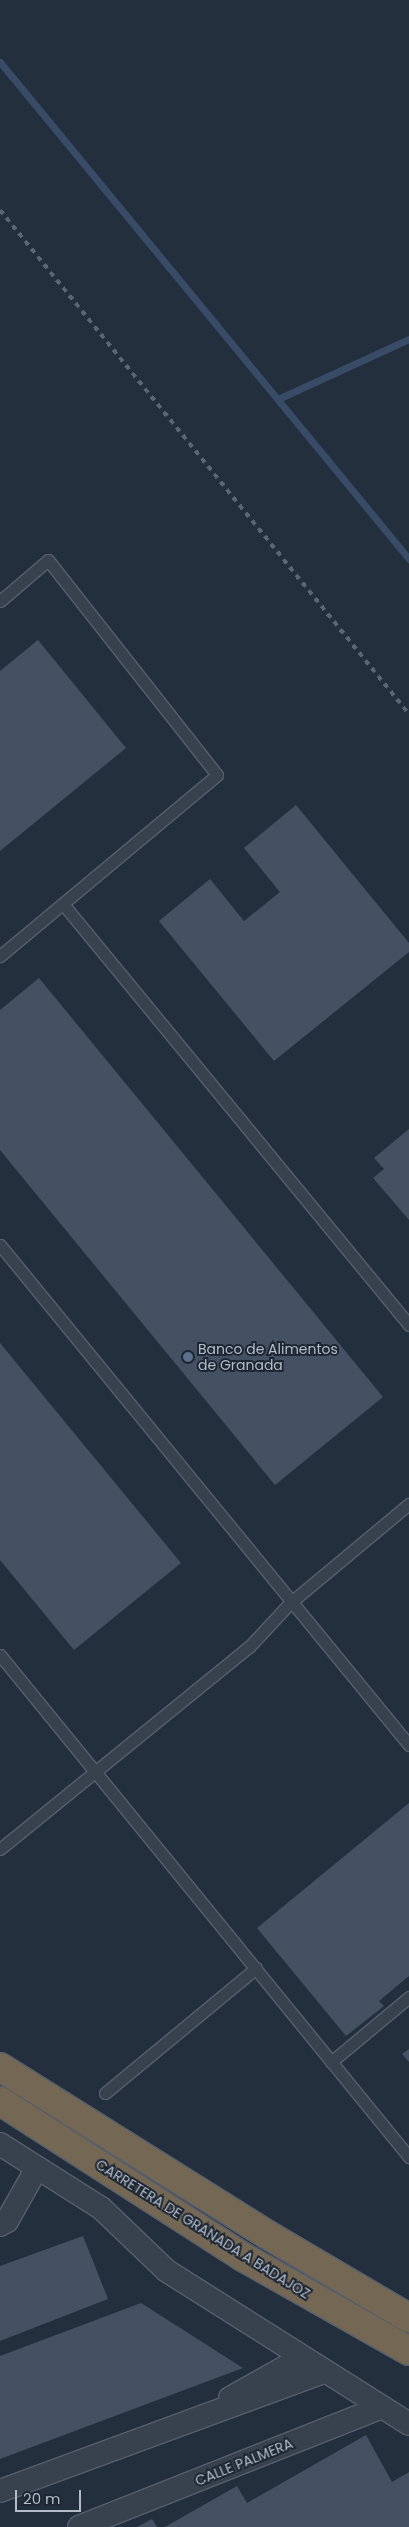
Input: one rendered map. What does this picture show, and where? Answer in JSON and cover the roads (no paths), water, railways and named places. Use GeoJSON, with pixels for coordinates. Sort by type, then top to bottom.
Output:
{"type":"FeatureCollection","features":[{"type":"Feature","properties":{"kind":"highway","name":"CARRETERA DE GRANADA A BADAJOZ"},"geometry":{"type":"LineString","coordinates":[[0,2068],[259,2230],[409,2318]]}},
{"type":"Feature","properties":{"kind":"highway","name":"CARRETERA DE GRANADA A BADAJOZ"},"geometry":{"type":"LineString","coordinates":[[0,2101],[242,2256],[409,2351]]}},
{"type":"Feature","properties":{"kind":"street"},"geometry":{"type":"LineString","coordinates":[[0,2144],[101,2208],[167,2271],[300,2358],[409,2424]]}},
{"type":"Feature","properties":{"kind":"street"},"geometry":{"type":"LineString","coordinates":[[0,2225],[7,2221],[37,2168]]}},
{"type":"Feature","properties":{"kind":"street"},"geometry":{"type":"LineString","coordinates":[[204,2415],[300,2358]]}},
{"type":"Feature","properties":{"kind":"street"},"geometry":{"type":"LineString","coordinates":[[0,2491],[204,2415],[248,2402],[324,2372]]}},
{"type":"Feature","properties":{"kind":"street","name":"CALLE PALMERA"},"geometry":{"type":"LineString","coordinates":[[79,2527],[382,2408]]}},
{"type":"Feature","properties":{"kind":"lane"},"geometry":{"type":"LineString","coordinates":[[0,601],[48,560],[217,775],[0,956]]}},
{"type":"Feature","properties":{"kind":"lane"},"geometry":{"type":"LineString","coordinates":[[63,904],[409,1325]]}},
{"type":"Feature","properties":{"kind":"lane"},"geometry":{"type":"LineString","coordinates":[[0,1245],[290,1603],[409,1745]]}},
{"type":"Feature","properties":{"kind":"lane"},"geometry":{"type":"LineString","coordinates":[[0,1849],[250,1647],[290,1603],[409,1504]]}},
{"type":"Feature","properties":{"kind":"lane"},"geometry":{"type":"LineString","coordinates":[[0,1655],[96,1770],[409,2158]]}},
{"type":"Feature","properties":{"kind":"lane"},"geometry":{"type":"LineString","coordinates":[[105,2094],[256,1968]]}},
{"type":"Feature","properties":{"kind":"lane"},"geometry":{"type":"LineString","coordinates":[[331,2062],[409,1997]]}},
{"type":"Feature","properties":{"kind":"waterway"},"geometry":{"type":"LineString","coordinates":[[0,62],[409,559]]}},
{"type":"Feature","properties":{"kind":"waterway"},"geometry":{"type":"LineString","coordinates":[[278,399],[409,339]]}},
{"type":"Feature","properties":{"kind":"railway"},"geometry":{"type":"LineString","coordinates":[[0,210],[409,714]]}},
{"type":"Feature","properties":{"kind":"place","name":"Banco de Alimentos de Granada"},"geometry":{"type":"Point","coordinates":[188,1357]}}]}
